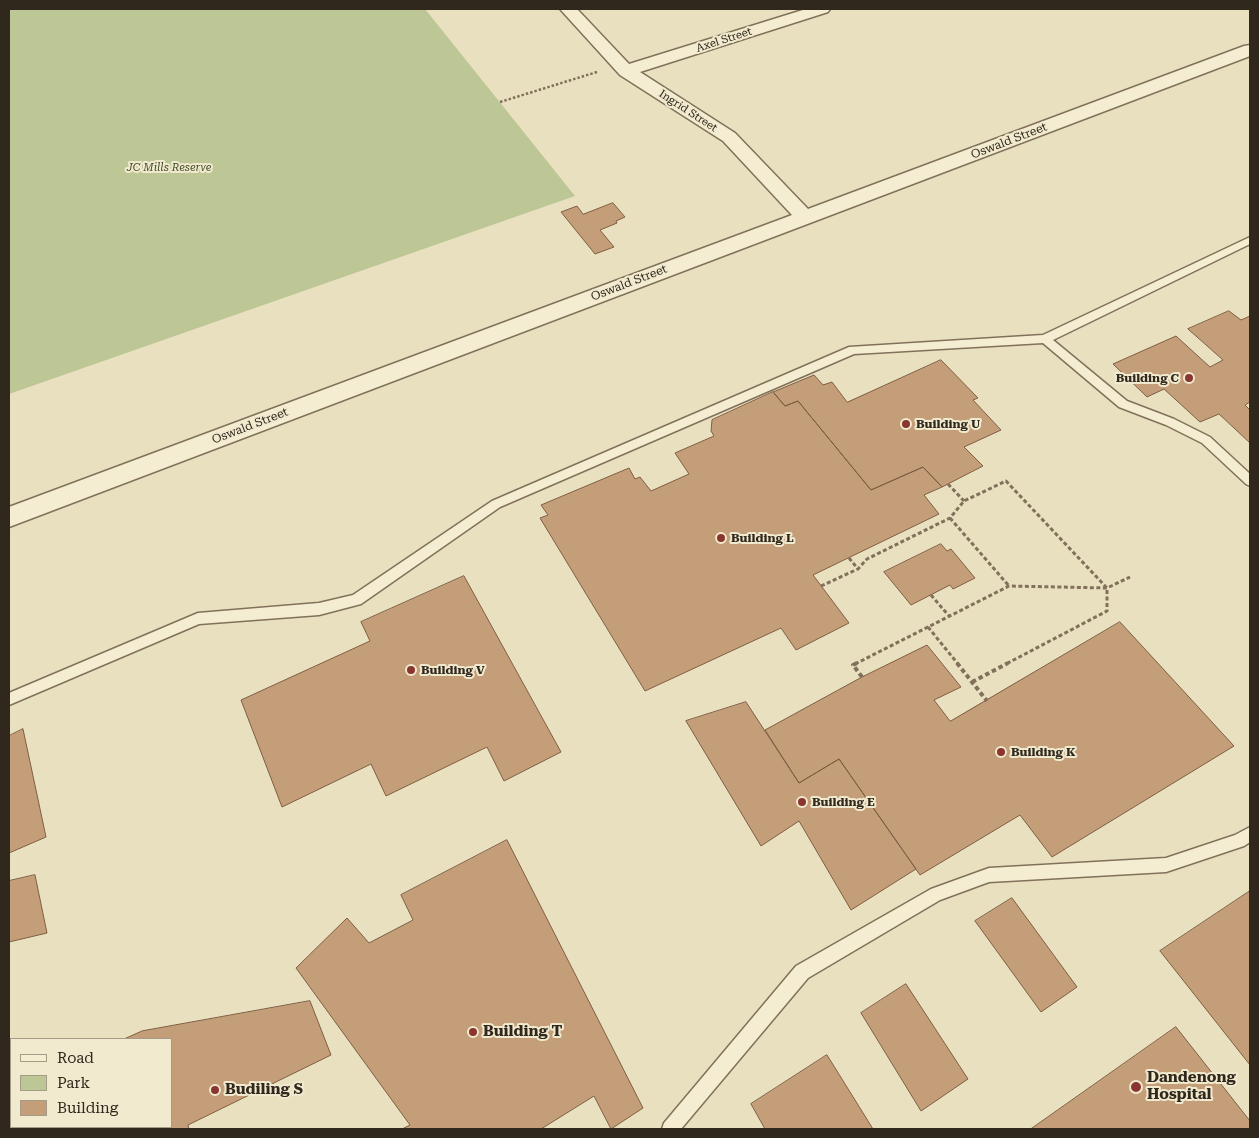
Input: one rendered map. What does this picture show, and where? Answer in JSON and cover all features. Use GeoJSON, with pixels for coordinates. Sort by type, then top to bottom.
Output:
{"type":"FeatureCollection","features":[{"type":"Feature","properties":{"kind":"street","name":"Ingrid Street"},"geometry":{"type":"LineString","coordinates":[[568,9],[626,71],[729,137],[805,216]]}},
{"type":"Feature","properties":{"kind":"street","name":"Axel Street"},"geometry":{"type":"LineString","coordinates":[[626,71],[822,9]]}},
{"type":"Feature","properties":{"kind":"street","name":"Oswald Street"},"geometry":{"type":"LineString","coordinates":[[9,517],[1250,50]]}},
{"type":"Feature","properties":{"kind":"lane"},"geometry":{"type":"LineString","coordinates":[[9,699],[198,619],[319,609],[356,600],[496,504],[853,350],[1045,339],[1250,240]]}},
{"type":"Feature","properties":{"kind":"lane"},"geometry":{"type":"LineString","coordinates":[[1045,339],[1123,404],[1170,422],[1206,440],[1250,481]]}},
{"type":"Feature","properties":{"kind":"lane"},"geometry":{"type":"LineString","coordinates":[[670,1129],[802,972],[936,894],[989,875],[1166,865],[1238,841],[1250,834]]}},
{"type":"Feature","properties":{"kind":"path"},"geometry":{"type":"LineString","coordinates":[[500,102],[600,71]]}},
{"type":"Feature","properties":{"kind":"path"},"geometry":{"type":"LineString","coordinates":[[820,586],[858,569],[867,559],[950,518],[964,502],[1006,481],[1107,588],[1107,611],[972,682]]}},
{"type":"Feature","properties":{"kind":"path"},"geometry":{"type":"LineString","coordinates":[[948,484],[964,502]]}},
{"type":"Feature","properties":{"kind":"path"},"geometry":{"type":"LineString","coordinates":[[950,518],[1009,586]]}},
{"type":"Feature","properties":{"kind":"path"},"geometry":{"type":"LineString","coordinates":[[849,558],[858,569]]}},
{"type":"Feature","properties":{"kind":"path"},"geometry":{"type":"LineString","coordinates":[[862,677],[853,665],[1009,586],[1107,588],[1130,577]]}},
{"type":"Feature","properties":{"kind":"path"},"geometry":{"type":"LineString","coordinates":[[931,595],[949,616]]}},
{"type":"Feature","properties":{"kind":"path"},"geometry":{"type":"LineString","coordinates":[[928,627],[987,701]]}},
{"type":"Feature","properties":{"kind":"green space","name":"JC Mills Reserve"},"geometry":{"type":"Polygon","coordinates":[[[9,9],[425,9],[575,196],[9,394],[9,9]]]}},
{"type":"Feature","properties":{"kind":"building"},"geometry":{"type":"Polygon","coordinates":[[[613,203],[625,217],[616,221],[617,223],[600,230],[614,247],[595,254],[561,212],[577,206],[583,214],[613,203]]]}},
{"type":"Feature","properties":{"kind":"building","name":"Building C"},"geometry":{"type":"Polygon","coordinates":[[[1229,311],[1241,320],[1250,316],[1250,402],[1245,405],[1250,410],[1250,443],[1219,414],[1200,422],[1164,389],[1147,397],[1113,364],[1176,336],[1210,367],[1223,360],[1188,329],[1229,311]]]}},
{"type":"Feature","properties":{"kind":"building","name":"Building U"},"geometry":{"type":"Polygon","coordinates":[[[941,360],[978,398],[973,400],[1001,430],[964,447],[983,466],[942,487],[923,467],[871,490],[798,401],[785,406],[773,392],[814,375],[823,385],[832,382],[847,402],[941,360]]]}},
{"type":"Feature","properties":{"kind":"building","name":"Building L"},"geometry":{"type":"Polygon","coordinates":[[[773,392],[785,406],[798,401],[871,490],[923,467],[942,487],[924,495],[939,514],[813,575],[849,623],[796,650],[781,628],[645,691],[540,518],[548,515],[541,505],[629,468],[635,479],[640,477],[651,491],[689,474],[675,453],[714,436],[711,431],[712,420],[773,392]]]}},
{"type":"Feature","properties":{"kind":"building"},"geometry":{"type":"Polygon","coordinates":[[[941,544],[947,551],[951,549],[975,578],[953,589],[950,585],[911,605],[884,572],[941,544]]]}},
{"type":"Feature","properties":{"kind":"building","name":"Building V"},"geometry":{"type":"Polygon","coordinates":[[[464,576],[561,752],[504,781],[487,747],[386,796],[371,764],[282,807],[241,700],[370,641],[361,622],[464,576]]]}},
{"type":"Feature","properties":{"kind":"building","name":"Building K"},"geometry":{"type":"Polygon","coordinates":[[[1120,622],[1234,746],[1052,857],[1020,815],[920,875],[839,759],[799,783],[765,730],[862,677],[927,645],[961,687],[934,700],[950,721],[1120,622]]]}},
{"type":"Feature","properties":{"kind":"building","name":"Building E"},"geometry":{"type":"Polygon","coordinates":[[[746,702],[799,783],[839,759],[916,869],[851,910],[799,821],[761,846],[686,721],[746,702]]]}},
{"type":"Feature","properties":{"kind":"building"},"geometry":{"type":"Polygon","coordinates":[[[23,729],[46,837],[9,853],[9,736],[23,729]]]}},
{"type":"Feature","properties":{"kind":"building","name":"Building T"},"geometry":{"type":"Polygon","coordinates":[[[507,840],[643,1108],[611,1129],[594,1096],[541,1129],[402,1129],[410,1125],[296,968],[347,918],[369,943],[413,920],[401,895],[507,840]]]}},
{"type":"Feature","properties":{"kind":"building"},"geometry":{"type":"Polygon","coordinates":[[[35,875],[47,933],[9,942],[9,881],[35,875]]]}},
{"type":"Feature","properties":{"kind":"building"},"geometry":{"type":"Polygon","coordinates":[[[1250,891],[1250,1065],[1160,951],[1250,891]]]}},
{"type":"Feature","properties":{"kind":"building"},"geometry":{"type":"Polygon","coordinates":[[[1012,898],[1077,987],[1041,1012],[975,921],[1012,898]]]}},
{"type":"Feature","properties":{"kind":"building"},"geometry":{"type":"Polygon","coordinates":[[[906,984],[968,1079],[921,1111],[861,1013],[906,984]]]}},
{"type":"Feature","properties":{"kind":"building","name":"Budiling S"},"geometry":{"type":"Polygon","coordinates":[[[310,1001],[331,1055],[188,1125],[189,1129],[26,1129],[172,1128],[172,1038],[126,1038],[142,1031],[310,1001]]]}},
{"type":"Feature","properties":{"kind":"building"},"geometry":{"type":"Polygon","coordinates":[[[1176,1027],[1250,1121],[1250,1129],[1031,1129],[1176,1027]]]}},
{"type":"Feature","properties":{"kind":"building"},"geometry":{"type":"Polygon","coordinates":[[[827,1055],[873,1129],[765,1129],[751,1104],[827,1055]]]}},
{"type":"Feature","properties":{"kind":"building"},"geometry":{"type":"Polygon","coordinates":[[[9,1095],[10,1128],[26,1129],[9,1129],[9,1095]]]}},
{"type":"Feature","properties":{"kind":"place","name":"Building C"},"geometry":{"type":"Point","coordinates":[1189,378]}},
{"type":"Feature","properties":{"kind":"place","name":"Building U"},"geometry":{"type":"Point","coordinates":[906,424]}},
{"type":"Feature","properties":{"kind":"place","name":"Building L"},"geometry":{"type":"Point","coordinates":[721,538]}},
{"type":"Feature","properties":{"kind":"place","name":"Building V"},"geometry":{"type":"Point","coordinates":[411,670]}},
{"type":"Feature","properties":{"kind":"place","name":"Building K"},"geometry":{"type":"Point","coordinates":[1001,752]}},
{"type":"Feature","properties":{"kind":"place","name":"Building E"},"geometry":{"type":"Point","coordinates":[802,802]}},
{"type":"Feature","properties":{"kind":"place","name":"Building T"},"geometry":{"type":"Point","coordinates":[473,1032]}},
{"type":"Feature","properties":{"kind":"place","name":"Dandenong Hospital"},"geometry":{"type":"Point","coordinates":[1136,1087]}},
{"type":"Feature","properties":{"kind":"place","name":"Budiling S"},"geometry":{"type":"Point","coordinates":[215,1090]}}]}
